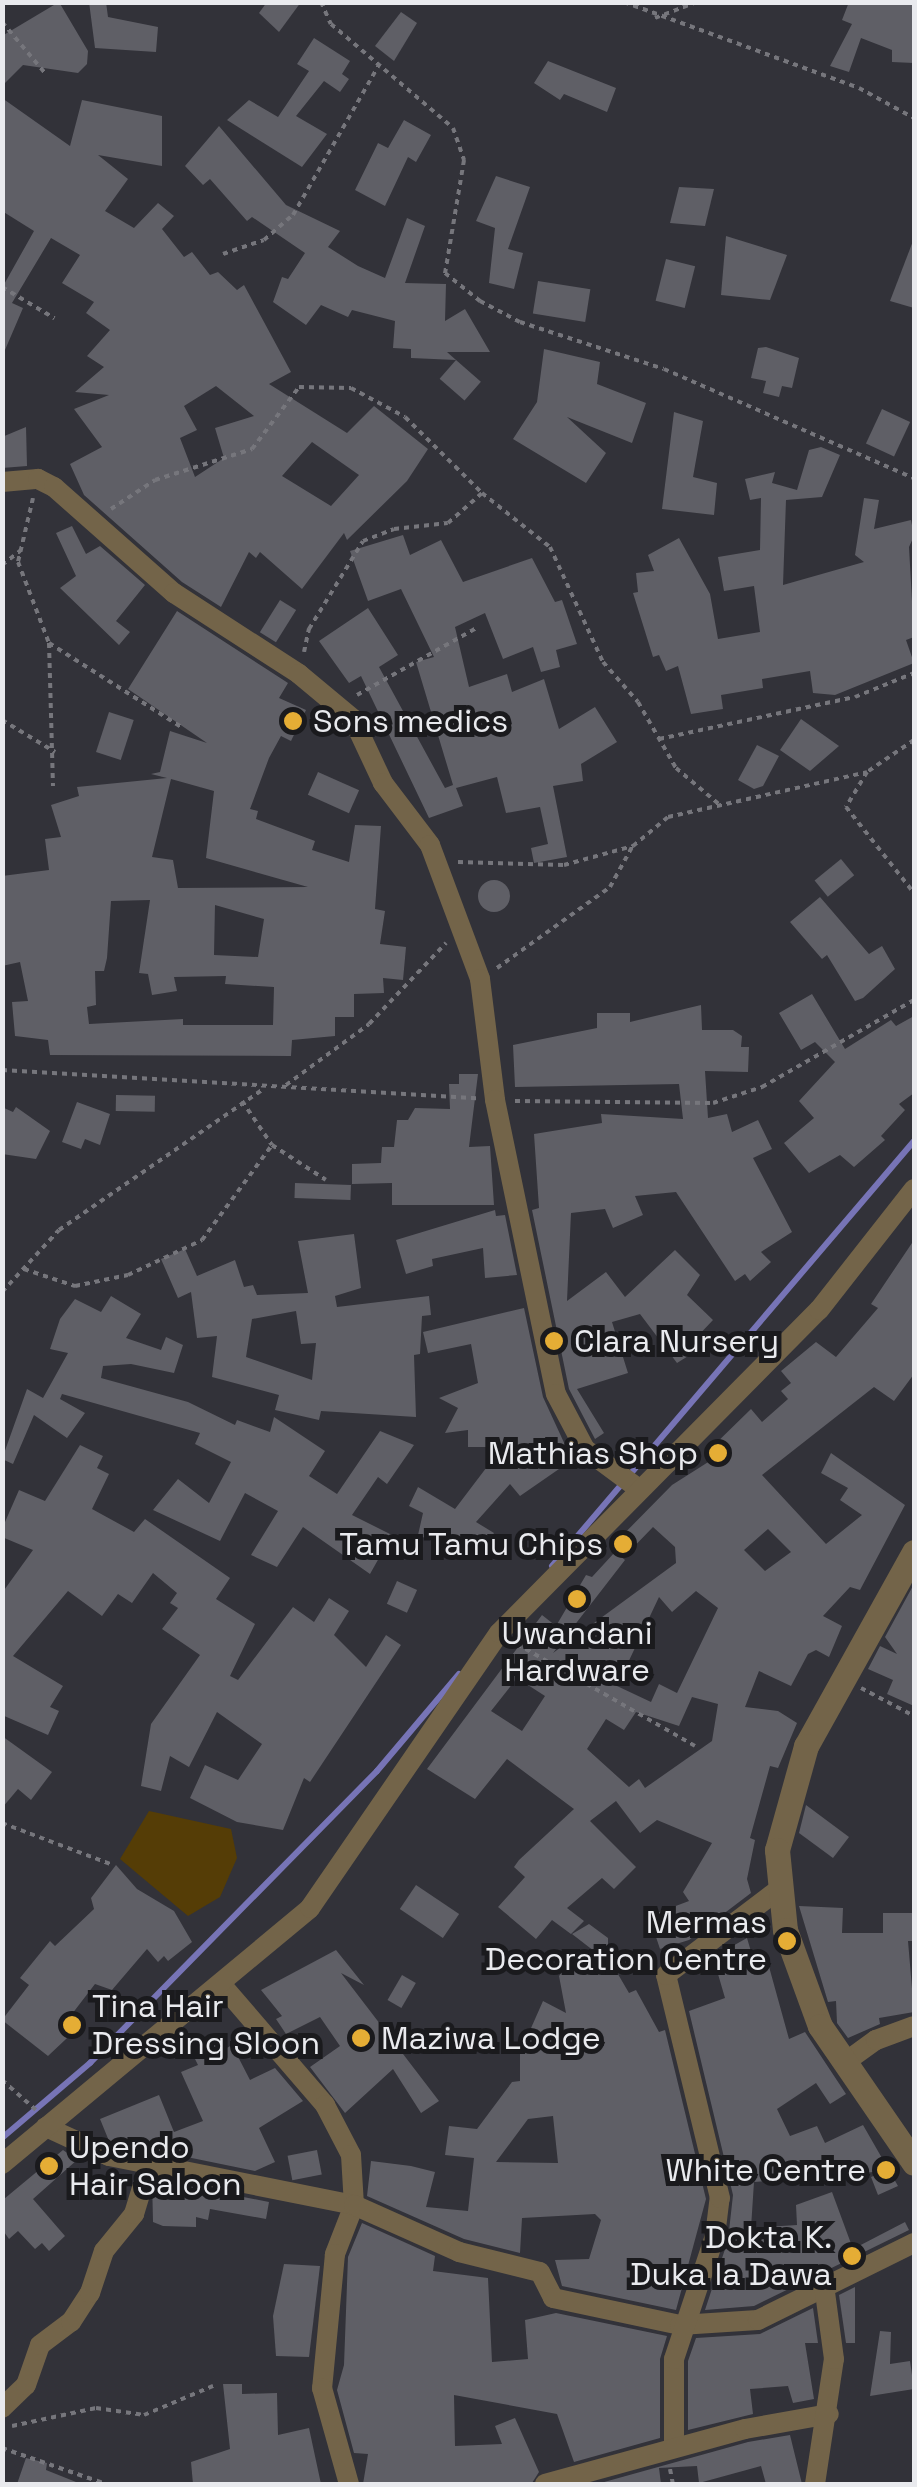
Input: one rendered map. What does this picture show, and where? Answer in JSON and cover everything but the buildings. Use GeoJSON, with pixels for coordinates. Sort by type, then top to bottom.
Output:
{"type":"FeatureCollection","features":[{"type":"Feature","properties":{"kind":"street"},"geometry":{"type":"LineString","coordinates":[[2,482],[38,479],[94,520],[111,542],[174,593],[299,674],[340,706],[384,783],[416,821],[441,873],[480,979],[495,1100],[556,1394],[585,1449],[639,1490]]}},
{"type":"Feature","properties":{"kind":"street"},"geometry":{"type":"LineString","coordinates":[[2,2164],[310,1908],[499,1634],[819,1310],[914,1189]]}},
{"type":"Feature","properties":{"kind":"street"},"geometry":{"type":"LineString","coordinates":[[914,1552],[842,1678],[786,1802],[777,1850],[795,1964],[844,2062],[914,2163]]}},
{"type":"Feature","properties":{"kind":"street"},"geometry":{"type":"LineString","coordinates":[[674,2448],[671,2393],[680,2325],[715,2236],[720,2198],[666,1975],[782,1887]]}},
{"type":"Feature","properties":{"kind":"street"},"geometry":{"type":"LineString","coordinates":[[221,1984],[341,2130],[354,2174],[354,2205],[335,2254],[322,2388],[349,2484]]}},
{"type":"Feature","properties":{"kind":"street"},"geometry":{"type":"LineString","coordinates":[[844,2062],[892,2032],[914,2026]]}},
{"type":"Feature","properties":{"kind":"street"},"geometry":{"type":"LineString","coordinates":[[46,2127],[109,2156],[354,2205],[458,2252],[536,2269],[554,2298],[680,2325],[755,2322],[825,2292],[914,2244]]}},
{"type":"Feature","properties":{"kind":"street"},"geometry":{"type":"LineString","coordinates":[[2,2408],[26,2385],[40,2346],[71,2322],[90,2294],[104,2251],[134,2214],[142,2188]]}},
{"type":"Feature","properties":{"kind":"street"},"geometry":{"type":"LineString","coordinates":[[815,2484],[829,2414],[834,2342],[825,2292]]}},
{"type":"Feature","properties":{"kind":"street"},"geometry":{"type":"LineString","coordinates":[[545,2484],[674,2448],[829,2414]]}},
{"type":"Feature","properties":{"kind":"path"},"geometry":{"type":"LineString","coordinates":[[321,2],[331,24],[454,128],[461,143],[446,273],[480,301],[520,322],[664,369],[914,478]]}},
{"type":"Feature","properties":{"kind":"path"},"geometry":{"type":"LineString","coordinates":[[624,2],[655,18],[859,88],[914,118]]}},
{"type":"Feature","properties":{"kind":"path"},"geometry":{"type":"LineString","coordinates":[[655,18],[697,2]]}},
{"type":"Feature","properties":{"kind":"path"},"geometry":{"type":"LineString","coordinates":[[2,22],[45,73]]}},
{"type":"Feature","properties":{"kind":"path"},"geometry":{"type":"LineString","coordinates":[[223,254],[264,240],[293,215],[379,65]]}},
{"type":"Feature","properties":{"kind":"path"},"geometry":{"type":"LineString","coordinates":[[2,287],[54,318]]}},
{"type":"Feature","properties":{"kind":"path"},"geometry":{"type":"LineString","coordinates":[[94,520],[155,480],[252,449],[299,386],[312,382],[351,388],[405,418],[482,494],[550,547],[603,662],[676,768],[722,806]]}},
{"type":"Feature","properties":{"kind":"path"},"geometry":{"type":"LineString","coordinates":[[38,479],[20,551],[21,580],[49,643],[53,786]]}},
{"type":"Feature","properties":{"kind":"path"},"geometry":{"type":"LineString","coordinates":[[299,674],[309,629],[363,542],[394,528],[448,523],[482,494]]}},
{"type":"Feature","properties":{"kind":"path"},"geometry":{"type":"LineString","coordinates":[[2,565],[20,551]]}},
{"type":"Feature","properties":{"kind":"path"},"geometry":{"type":"LineString","coordinates":[[340,706],[478,627]]}},
{"type":"Feature","properties":{"kind":"path"},"geometry":{"type":"LineString","coordinates":[[49,643],[184,728]]}},
{"type":"Feature","properties":{"kind":"path"},"geometry":{"type":"LineString","coordinates":[[659,739],[806,710],[914,673]]}},
{"type":"Feature","properties":{"kind":"path"},"geometry":{"type":"LineString","coordinates":[[2,720],[54,752]]}},
{"type":"Feature","properties":{"kind":"path"},"geometry":{"type":"LineString","coordinates":[[480,979],[610,887],[633,846],[668,817],[867,772],[914,740]]}},
{"type":"Feature","properties":{"kind":"path"},"geometry":{"type":"LineString","coordinates":[[867,772],[846,806],[848,814],[914,893]]}},
{"type":"Feature","properties":{"kind":"path"},"geometry":{"type":"LineString","coordinates":[[441,873],[468,859],[548,866],[633,846]]}},
{"type":"Feature","properties":{"kind":"path"},"geometry":{"type":"LineString","coordinates":[[286,1085],[404,994],[462,926]]}},
{"type":"Feature","properties":{"kind":"path"},"geometry":{"type":"LineString","coordinates":[[2,1070],[262,1090],[286,1085],[495,1100],[713,1103],[762,1087],[914,1000]]}},
{"type":"Feature","properties":{"kind":"path"},"geometry":{"type":"LineString","coordinates":[[2,1292],[59,1230],[262,1090]]}},
{"type":"Feature","properties":{"kind":"path"},"geometry":{"type":"LineString","coordinates":[[242,1101],[272,1145],[326,1180]]}},
{"type":"Feature","properties":{"kind":"path"},"geometry":{"type":"LineString","coordinates":[[24,1269],[75,1286],[128,1275],[202,1240],[272,1145]]}},
{"type":"Feature","properties":{"kind":"path"},"geometry":{"type":"LineString","coordinates":[[499,1634],[695,1746]]}},
{"type":"Feature","properties":{"kind":"path"},"geometry":{"type":"LineString","coordinates":[[842,1678],[914,1716]]}},
{"type":"Feature","properties":{"kind":"path"},"geometry":{"type":"LineString","coordinates":[[2,1823],[113,1864]]}},
{"type":"Feature","properties":{"kind":"path"},"geometry":{"type":"LineString","coordinates":[[2,2080],[36,2109],[46,2127]]}},
{"type":"Feature","properties":{"kind":"path"},"geometry":{"type":"LineString","coordinates":[[2,2428],[96,2408],[144,2415],[213,2386]]}},
{"type":"Feature","properties":{"kind":"path"},"geometry":{"type":"LineString","coordinates":[[2,2448],[106,2484]]}},
{"type":"Feature","properties":{"kind":"shaded area"},"geometry":{"type":"Polygon","coordinates":[[[149,1811],[231,1829],[237,1858],[220,1897],[188,1916],[120,1859],[149,1811]]]}},
{"type":"Feature","properties":{"kind":"waterway"},"geometry":{"type":"LineString","coordinates":[[552,1566],[914,1141]]}},
{"type":"Feature","properties":{"kind":"waterway"},"geometry":{"type":"LineString","coordinates":[[2,2138],[90,2063],[377,1771],[459,1674]]}},
{"type":"Feature","properties":{"kind":"place","name":"Sons medics"},"geometry":{"type":"Point","coordinates":[293,721]}},
{"type":"Feature","properties":{"kind":"place","name":"Clara Nursery"},"geometry":{"type":"Point","coordinates":[554,1341]}},
{"type":"Feature","properties":{"kind":"place","name":"Mathias Shop"},"geometry":{"type":"Point","coordinates":[718,1453]}},
{"type":"Feature","properties":{"kind":"place","name":"Tamu Tamu Chips"},"geometry":{"type":"Point","coordinates":[623,1544]}},
{"type":"Feature","properties":{"kind":"place","name":"Uwandani Hardware"},"geometry":{"type":"Point","coordinates":[577,1599]}},
{"type":"Feature","properties":{"kind":"place","name":"Mermas Decoration Centre"},"geometry":{"type":"Point","coordinates":[787,1941]}},
{"type":"Feature","properties":{"kind":"place","name":"Tina Hair Dressing Sloon"},"geometry":{"type":"Point","coordinates":[72,2025]}},
{"type":"Feature","properties":{"kind":"place","name":"Maziwa Lodge"},"geometry":{"type":"Point","coordinates":[361,2038]}},
{"type":"Feature","properties":{"kind":"place","name":"Upendo Hair Saloon"},"geometry":{"type":"Point","coordinates":[49,2166]}},
{"type":"Feature","properties":{"kind":"place","name":"White Centre"},"geometry":{"type":"Point","coordinates":[886,2170]}},
{"type":"Feature","properties":{"kind":"place","name":"Dokta K. Duka la Dawa"},"geometry":{"type":"Point","coordinates":[852,2256]}}]}
